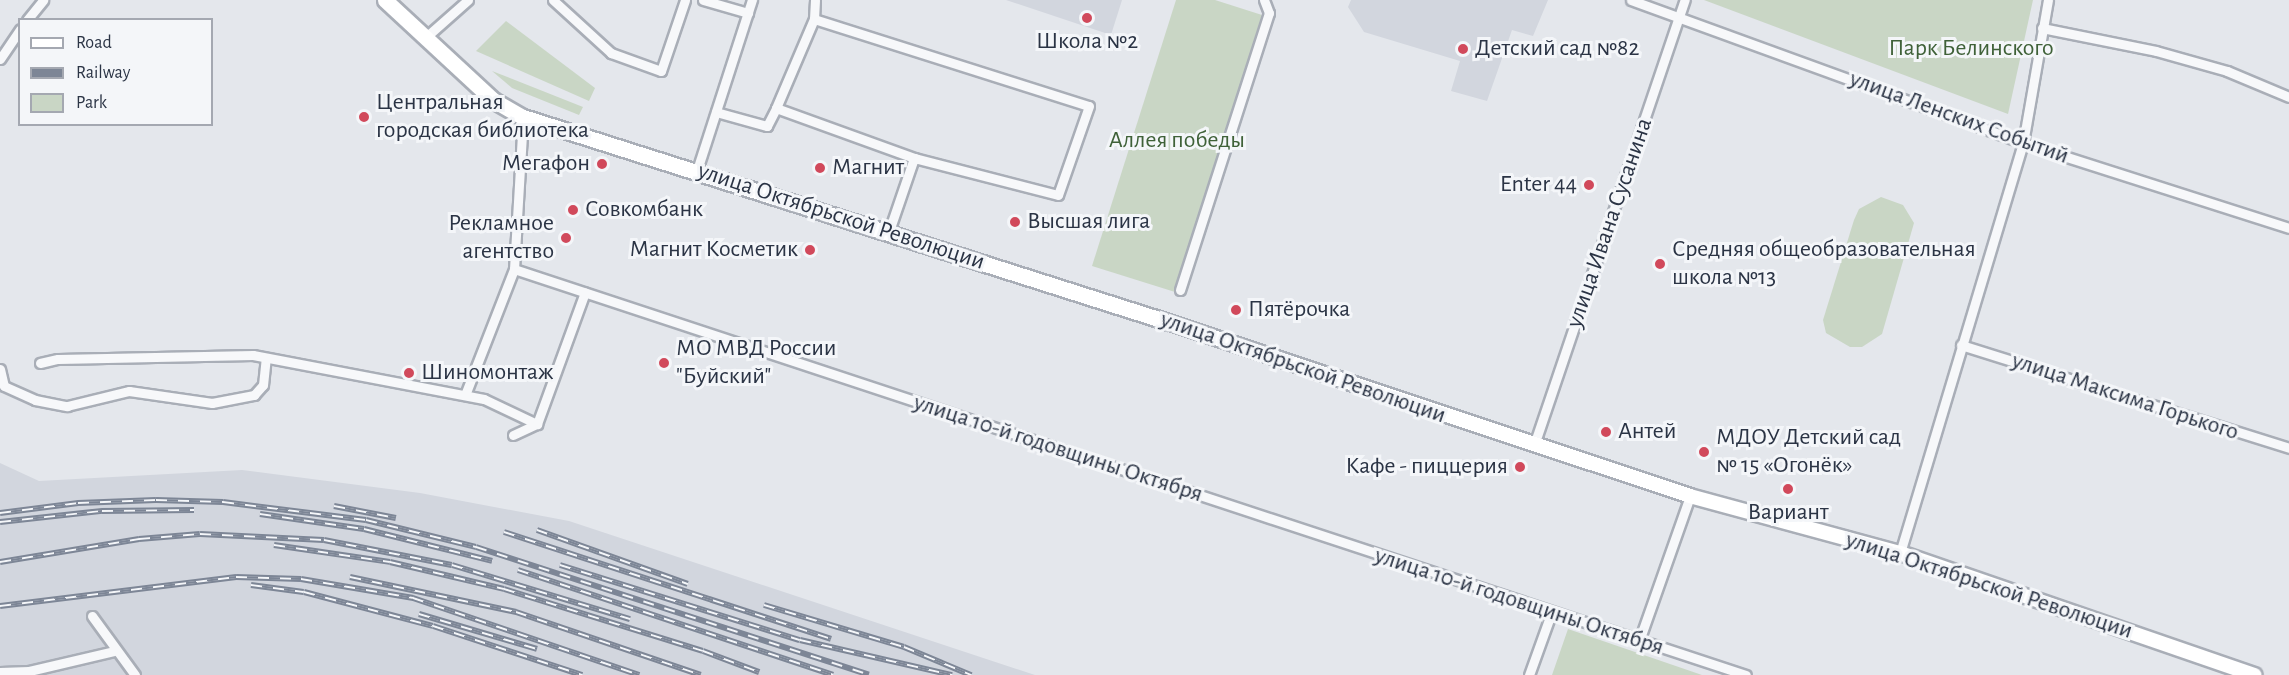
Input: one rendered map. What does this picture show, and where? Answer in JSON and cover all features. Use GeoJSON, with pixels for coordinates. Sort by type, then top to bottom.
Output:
{"type":"FeatureCollection","features":[{"type":"Feature","properties":{"kind":"main road","name":"улица Октябрьской Революции"},"geometry":{"type":"LineString","coordinates":[[386,0],[493,100],[523,117],[697,170],[888,234],[1168,322]]}},
{"type":"Feature","properties":{"kind":"street"},"geometry":{"type":"LineString","coordinates":[[29,18],[43,0]]}},
{"type":"Feature","properties":{"kind":"street"},"geometry":{"type":"LineString","coordinates":[[426,38],[468,0]]}},
{"type":"Feature","properties":{"kind":"street"},"geometry":{"type":"LineString","coordinates":[[553,0],[611,53],[661,71],[685,0]]}},
{"type":"Feature","properties":{"kind":"street"},"geometry":{"type":"LineString","coordinates":[[703,0],[748,13]]}},
{"type":"Feature","properties":{"kind":"street"},"geometry":{"type":"LineString","coordinates":[[697,170],[752,0]]}},
{"type":"Feature","properties":{"kind":"street"},"geometry":{"type":"LineString","coordinates":[[716,112],[767,126],[777,108],[814,19],[815,0]]}},
{"type":"Feature","properties":{"kind":"street"},"geometry":{"type":"LineString","coordinates":[[1179,290],[1269,13],[1264,0]]}},
{"type":"Feature","properties":{"kind":"street","name":"улица Ленских Событий"},"geometry":{"type":"LineString","coordinates":[[1631,0],[2023,143],[2289,228]]}},
{"type":"Feature","properties":{"kind":"street","name":"улица Ивана Сусанина"},"geometry":{"type":"LineString","coordinates":[[1534,445],[1685,0]]}},
{"type":"Feature","properties":{"kind":"street"},"geometry":{"type":"LineString","coordinates":[[1900,553],[2023,143],[2048,0]]}},
{"type":"Feature","properties":{"kind":"street"},"geometry":{"type":"LineString","coordinates":[[777,108],[916,159],[1058,195],[1089,106],[814,19]]}},
{"type":"Feature","properties":{"kind":"street"},"geometry":{"type":"LineString","coordinates":[[2042,28],[2156,51],[2227,71],[2289,97]]}},
{"type":"Feature","properties":{"kind":"street"},"geometry":{"type":"LineString","coordinates":[[0,59],[18,32]]}},
{"type":"Feature","properties":{"kind":"street"},"geometry":{"type":"LineString","coordinates":[[465,395],[514,269],[523,117]]}},
{"type":"Feature","properties":{"kind":"street"},"geometry":{"type":"LineString","coordinates":[[888,234],[916,159]]}},
{"type":"Feature","properties":{"kind":"street","name":"улица 10-й годовщины Октября"},"geometry":{"type":"LineString","coordinates":[[514,269],[1551,614],[1741,674]]}},
{"type":"Feature","properties":{"kind":"street"},"geometry":{"type":"LineString","coordinates":[[513,435],[537,424],[585,292]]}},
{"type":"Feature","properties":{"kind":"street","name":"улица Октябрьской Революции"},"geometry":{"type":"LineString","coordinates":[[1168,322],[1690,496],[1900,553],[2255,675]]}},
{"type":"Feature","properties":{"kind":"street","name":"улица Максима Горького"},"geometry":{"type":"LineString","coordinates":[[1961,345],[2289,448]]}},
{"type":"Feature","properties":{"kind":"street"},"geometry":{"type":"LineString","coordinates":[[40,363],[81,359],[266,358],[484,399],[537,424]]}},
{"type":"Feature","properties":{"kind":"street"},"geometry":{"type":"LineString","coordinates":[[0,369],[4,386],[35,400],[67,406],[129,391],[212,403],[254,395],[263,384],[266,358]]}},
{"type":"Feature","properties":{"kind":"street"},"geometry":{"type":"LineString","coordinates":[[1639,641],[1690,496]]}},
{"type":"Feature","properties":{"kind":"street"},"geometry":{"type":"LineString","coordinates":[[1530,675],[1551,614]]}},
{"type":"Feature","properties":{"kind":"street"},"geometry":{"type":"LineString","coordinates":[[92,616],[114,651],[135,675]]}},
{"type":"Feature","properties":{"kind":"street"},"geometry":{"type":"LineString","coordinates":[[0,672],[29,670],[114,651]]}},
{"type":"Feature","properties":{"kind":"shaded area","name":"Школа №2"},"geometry":{"type":"Polygon","coordinates":[[[1006,0],[1122,0],[1111,35],[1006,0]]]}},
{"type":"Feature","properties":{"kind":"shaded area","name":"Детский сад №82"},"geometry":{"type":"Polygon","coordinates":[[[1351,0],[1548,0],[1533,36],[1512,30],[1487,101],[1451,91],[1460,61],[1364,32],[1348,7],[1351,0]]]}},
{"type":"Feature","properties":{"kind":"shaded area"},"geometry":{"type":"Polygon","coordinates":[[[0,463],[39,481],[242,470],[420,493],[569,521],[1035,675],[0,675],[0,463]]]}},
{"type":"Feature","properties":{"kind":"green space","name":"Аллея победы"},"geometry":{"type":"Polygon","coordinates":[[[1176,0],[1215,0],[1262,15],[1175,292],[1092,266],[1176,0]]]}},
{"type":"Feature","properties":{"kind":"green space","name":"Парк Белинского"},"geometry":{"type":"Polygon","coordinates":[[[1704,0],[2033,0],[2008,114],[1704,0]]]}},
{"type":"Feature","properties":{"kind":"green space"},"geometry":{"type":"Polygon","coordinates":[[[506,21],[595,88],[589,101],[476,51],[506,21]]]}},
{"type":"Feature","properties":{"kind":"green space"},"geometry":{"type":"Polygon","coordinates":[[[492,71],[583,107],[579,115],[512,88],[492,71]]]}},
{"type":"Feature","properties":{"kind":"green space"},"geometry":{"type":"Polygon","coordinates":[[[1881,197],[1903,205],[1914,223],[1882,334],[1862,347],[1850,347],[1826,333],[1823,320],[1859,209],[1881,197]]]}},
{"type":"Feature","properties":{"kind":"green space"},"geometry":{"type":"Polygon","coordinates":[[[1568,629],[1702,675],[1552,675],[1568,629]]]}},
{"type":"Feature","properties":{"kind":"railway"},"geometry":{"type":"LineString","coordinates":[[0,513],[78,503],[156,500],[223,502],[366,520],[476,547],[869,675]]}},
{"type":"Feature","properties":{"kind":"railway"},"geometry":{"type":"LineString","coordinates":[[334,506],[396,518]]}},
{"type":"Feature","properties":{"kind":"railway"},"geometry":{"type":"LineString","coordinates":[[0,522],[102,511],[194,510]]}},
{"type":"Feature","properties":{"kind":"railway"},"geometry":{"type":"LineString","coordinates":[[260,514],[364,529],[492,561]]}},
{"type":"Feature","properties":{"kind":"railway"},"geometry":{"type":"LineString","coordinates":[[537,530],[688,584]]}},
{"type":"Feature","properties":{"kind":"railway"},"geometry":{"type":"LineString","coordinates":[[504,532],[831,639]]}},
{"type":"Feature","properties":{"kind":"railway"},"geometry":{"type":"LineString","coordinates":[[0,562],[139,539],[200,534],[324,540],[452,565],[630,619]]}},
{"type":"Feature","properties":{"kind":"railway"},"geometry":{"type":"LineString","coordinates":[[274,545],[390,562],[504,589],[703,651],[759,672]]}},
{"type":"Feature","properties":{"kind":"railway"},"geometry":{"type":"LineString","coordinates":[[560,565],[800,640],[952,675]]}},
{"type":"Feature","properties":{"kind":"railway"},"geometry":{"type":"LineString","coordinates":[[518,570],[833,675]]}},
{"type":"Feature","properties":{"kind":"railway"},"geometry":{"type":"LineString","coordinates":[[0,606],[236,577],[301,579],[413,598],[639,675]]}},
{"type":"Feature","properties":{"kind":"railway"},"geometry":{"type":"LineString","coordinates":[[350,577],[516,612],[701,675]]}},
{"type":"Feature","properties":{"kind":"railway"},"geometry":{"type":"LineString","coordinates":[[251,585],[304,592],[433,626],[582,675]]}},
{"type":"Feature","properties":{"kind":"railway"},"geometry":{"type":"LineString","coordinates":[[764,605],[904,647],[971,675]]}},
{"type":"Feature","properties":{"kind":"railway"},"geometry":{"type":"LineString","coordinates":[[419,614],[537,649]]}},
{"type":"Feature","properties":{"kind":"place","name":"Школа №2"},"geometry":{"type":"Point","coordinates":[1087,18]}},
{"type":"Feature","properties":{"kind":"place","name":"Детский сад №82"},"geometry":{"type":"Point","coordinates":[1463,49]}},
{"type":"Feature","properties":{"kind":"place","name":"Центральная городская библиотека"},"geometry":{"type":"Point","coordinates":[364,117]}},
{"type":"Feature","properties":{"kind":"place","name":"Мегафон"},"geometry":{"type":"Point","coordinates":[602,164]}},
{"type":"Feature","properties":{"kind":"place","name":"Магнит"},"geometry":{"type":"Point","coordinates":[820,168]}},
{"type":"Feature","properties":{"kind":"place","name":"Enter 44"},"geometry":{"type":"Point","coordinates":[1589,185]}},
{"type":"Feature","properties":{"kind":"place","name":"Совкомбанк"},"geometry":{"type":"Point","coordinates":[573,210]}},
{"type":"Feature","properties":{"kind":"place","name":"Высшая лига"},"geometry":{"type":"Point","coordinates":[1015,222]}},
{"type":"Feature","properties":{"kind":"place","name":"Рекламное агентство"},"geometry":{"type":"Point","coordinates":[566,238]}},
{"type":"Feature","properties":{"kind":"place","name":"Магнит Косметик"},"geometry":{"type":"Point","coordinates":[810,250]}},
{"type":"Feature","properties":{"kind":"place","name":"Средняя общеобразовательная школа №13"},"geometry":{"type":"Point","coordinates":[1660,264]}},
{"type":"Feature","properties":{"kind":"place","name":"Пятёрочка"},"geometry":{"type":"Point","coordinates":[1236,310]}},
{"type":"Feature","properties":{"kind":"place","name":"МО МВД России \"Буйский\""},"geometry":{"type":"Point","coordinates":[664,363]}},
{"type":"Feature","properties":{"kind":"place","name":"Шиномонтаж"},"geometry":{"type":"Point","coordinates":[409,373]}},
{"type":"Feature","properties":{"kind":"place","name":"Антей"},"geometry":{"type":"Point","coordinates":[1606,432]}},
{"type":"Feature","properties":{"kind":"place","name":"МДОУ Детский сад № 15 «Огонёк»"},"geometry":{"type":"Point","coordinates":[1704,452]}},
{"type":"Feature","properties":{"kind":"place","name":"Кафе - пиццерия"},"geometry":{"type":"Point","coordinates":[1520,467]}},
{"type":"Feature","properties":{"kind":"place","name":"Вариант"},"geometry":{"type":"Point","coordinates":[1788,489]}}]}
